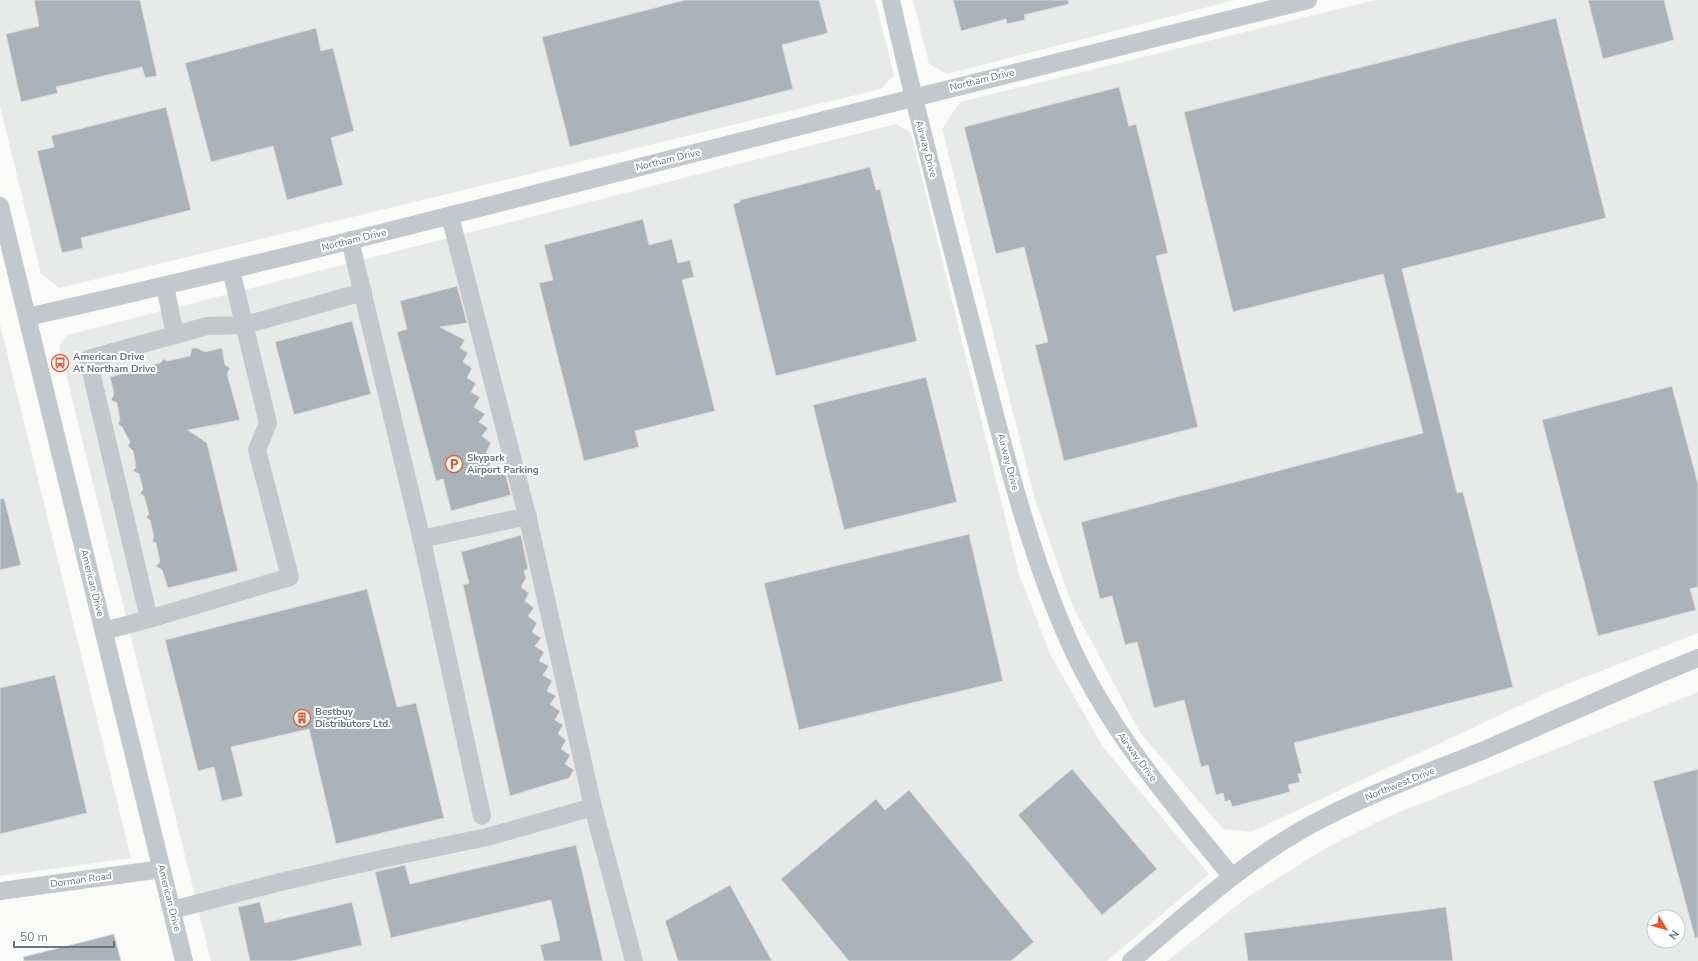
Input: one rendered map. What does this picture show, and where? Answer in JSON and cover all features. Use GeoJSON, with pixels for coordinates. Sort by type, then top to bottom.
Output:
{"type":"FeatureCollection","features":[{"type":"Feature","properties":{"kind":"street","name":"Airway Drive"},"geometry":{"type":"LineString","coordinates":[[891,0],[912,98],[1020,509],[1046,584],[1071,647],[1111,721],[1141,763],[1232,877]]}},
{"type":"Feature","properties":{"kind":"street","name":"Northam Drive"},"geometry":{"type":"LineString","coordinates":[[27,317],[165,286],[450,216],[912,98],[1308,0]]}},
{"type":"Feature","properties":{"kind":"street","name":"American Drive"},"geometry":{"type":"LineString","coordinates":[[0,206],[184,961]]}},
{"type":"Feature","properties":{"kind":"street"},"geometry":{"type":"LineString","coordinates":[[450,216],[528,516],[593,808],[634,961]]}},
{"type":"Feature","properties":{"kind":"street"},"geometry":{"type":"LineString","coordinates":[[350,240],[421,539],[482,816]]}},
{"type":"Feature","properties":{"kind":"street"},"geometry":{"type":"LineString","coordinates":[[104,631],[290,577],[257,450],[268,424],[231,270]]}},
{"type":"Feature","properties":{"kind":"street"},"geometry":{"type":"LineString","coordinates":[[165,286],[175,335]]}},
{"type":"Feature","properties":{"kind":"street"},"geometry":{"type":"LineString","coordinates":[[148,619],[88,358],[207,326],[245,325],[363,292]]}},
{"type":"Feature","properties":{"kind":"street"},"geometry":{"type":"LineString","coordinates":[[421,539],[528,516]]}},
{"type":"Feature","properties":{"kind":"street","name":"Northwest Drive"},"geometry":{"type":"LineString","coordinates":[[1131,961],[1262,854],[1354,802],[1545,724],[1698,658]]}},
{"type":"Feature","properties":{"kind":"street"},"geometry":{"type":"LineString","coordinates":[[172,910],[280,882],[487,837],[593,808]]}},
{"type":"Feature","properties":{"kind":"street","name":"Dorman Road"},"geometry":{"type":"LineString","coordinates":[[0,891],[162,869]]}},
{"type":"Feature","properties":{"kind":"shaded area"},"geometry":{"type":"Polygon","coordinates":[[[0,0],[875,0],[894,75],[881,89],[59,288],[41,274],[0,106],[0,0]]]}},
{"type":"Feature","properties":{"kind":"shaded area"},"geometry":{"type":"Polygon","coordinates":[[[913,0],[1235,0],[947,74],[929,64],[913,0]]]}},
{"type":"Feature","properties":{"kind":"shaded area"},"geometry":{"type":"Polygon","coordinates":[[[1375,0],[1698,0],[1698,633],[1555,689],[1251,832],[1223,829],[1141,734],[1073,607],[1035,500],[942,129],[960,102],[1375,0]]]}},
{"type":"Feature","properties":{"kind":"shaded area"},"geometry":{"type":"Polygon","coordinates":[[[896,124],[911,133],[1019,574],[1050,654],[1103,747],[1209,874],[1107,961],[211,961],[59,346],[67,335],[896,124]]]}},
{"type":"Feature","properties":{"kind":"shaded area"},"geometry":{"type":"Polygon","coordinates":[[[0,324],[131,858],[0,876],[0,324]]]}},
{"type":"Feature","properties":{"kind":"shaded area"},"geometry":{"type":"Polygon","coordinates":[[[1698,692],[1698,961],[1167,961],[1246,898],[1331,845],[1385,818],[1698,692]]]}},
{"type":"Feature","properties":{"kind":"building"},"geometry":{"type":"Polygon","coordinates":[[[34,0],[140,0],[157,76],[145,78],[142,67],[56,87],[58,93],[21,102],[6,34],[39,26],[34,0]]]}},
{"type":"Feature","properties":{"kind":"building"},"geometry":{"type":"Polygon","coordinates":[[[685,0],[819,0],[828,33],[782,45],[793,89],[570,147],[542,37],[685,0]]]}},
{"type":"Feature","properties":{"kind":"building"},"geometry":{"type":"Polygon","coordinates":[[[953,0],[1068,0],[1069,4],[1024,15],[1025,20],[1007,24],[1006,19],[961,31],[953,0]]]}},
{"type":"Feature","properties":{"kind":"building"},"geometry":{"type":"Polygon","coordinates":[[[1588,0],[1664,0],[1674,40],[1603,59],[1588,0]]]}},
{"type":"Feature","properties":{"kind":"building"},"geometry":{"type":"Polygon","coordinates":[[[1556,18],[1606,218],[1402,269],[1457,493],[1463,492],[1513,687],[1294,743],[1302,773],[1298,774],[1300,782],[1288,785],[1290,792],[1232,807],[1230,800],[1225,802],[1223,793],[1216,795],[1208,765],[1201,767],[1184,700],[1154,708],[1137,642],[1125,645],[1112,596],[1100,599],[1081,522],[1423,433],[1383,274],[1233,312],[1184,112],[1556,18]]]}},
{"type":"Feature","properties":{"kind":"building"},"geometry":{"type":"Polygon","coordinates":[[[316,28],[321,51],[333,48],[354,131],[331,138],[343,185],[287,200],[273,146],[211,162],[185,63],[316,28]]]}},
{"type":"Feature","properties":{"kind":"building"},"geometry":{"type":"Polygon","coordinates":[[[1119,87],[1129,126],[1136,124],[1168,253],[1156,256],[1198,427],[1064,461],[1035,345],[1048,342],[1024,247],[996,254],[964,127],[1119,87]]]}},
{"type":"Feature","properties":{"kind":"building"},"geometry":{"type":"Polygon","coordinates":[[[166,107],[191,210],[81,238],[83,248],[62,253],[37,151],[54,147],[51,136],[166,107]]]}},
{"type":"Feature","properties":{"kind":"building"},"geometry":{"type":"Polygon","coordinates":[[[870,167],[876,190],[880,189],[917,341],[776,376],[733,204],[740,202],[740,200],[870,167]]]}},
{"type":"Feature","properties":{"kind":"building"},"geometry":{"type":"Polygon","coordinates":[[[643,219],[649,245],[672,239],[678,263],[690,260],[694,277],[682,280],[715,411],[635,431],[639,447],[584,461],[539,283],[553,280],[544,245],[643,219]]]}},
{"type":"Feature","properties":{"kind":"building"},"geometry":{"type":"Polygon","coordinates":[[[457,286],[467,323],[440,327],[465,340],[460,348],[468,353],[463,362],[472,368],[467,378],[476,383],[471,392],[480,397],[474,407],[485,414],[479,422],[488,428],[482,436],[491,443],[486,453],[495,458],[489,465],[506,476],[511,495],[451,511],[443,479],[436,481],[397,332],[407,329],[400,301],[457,286]]]}},
{"type":"Feature","properties":{"kind":"building"},"geometry":{"type":"Polygon","coordinates":[[[352,321],[371,394],[294,415],[275,342],[352,321]]]}},
{"type":"Feature","properties":{"kind":"building"},"geometry":{"type":"Polygon","coordinates":[[[192,348],[198,348],[204,352],[222,348],[225,365],[230,368],[227,374],[240,420],[188,430],[207,443],[238,571],[168,588],[162,570],[156,566],[160,562],[156,543],[152,541],[154,537],[150,520],[146,517],[149,514],[144,496],[140,493],[143,490],[139,474],[133,471],[136,467],[133,451],[128,446],[130,442],[122,427],[118,424],[120,420],[117,403],[111,400],[114,394],[110,377],[128,372],[132,365],[139,368],[160,363],[164,359],[167,361],[190,356],[192,348]]]}},
{"type":"Feature","properties":{"kind":"building"},"geometry":{"type":"Polygon","coordinates":[[[926,377],[957,502],[844,530],[813,405],[926,377]]]}},
{"type":"Feature","properties":{"kind":"building"},"geometry":{"type":"Polygon","coordinates":[[[1672,386],[1698,484],[1698,587],[1690,589],[1696,610],[1598,636],[1542,420],[1672,386]]]}},
{"type":"Feature","properties":{"kind":"building"},"geometry":{"type":"Polygon","coordinates":[[[4,498],[21,565],[0,570],[0,499],[4,498]]]}},
{"type":"Feature","properties":{"kind":"building"},"geometry":{"type":"Polygon","coordinates":[[[969,534],[1003,681],[799,730],[764,583],[969,534]]]}},
{"type":"Feature","properties":{"kind":"building"},"geometry":{"type":"Polygon","coordinates":[[[521,535],[528,569],[524,571],[526,578],[521,587],[529,593],[525,601],[534,608],[528,616],[537,623],[532,632],[541,638],[535,646],[544,652],[539,661],[549,666],[543,675],[552,681],[547,691],[556,696],[550,704],[560,711],[555,720],[563,725],[558,734],[566,740],[561,749],[570,755],[565,764],[574,770],[569,778],[510,796],[463,585],[469,583],[461,552],[521,535]]]}},
{"type":"Feature","properties":{"kind":"building","name":"Bestbuy Distributors Ltd."},"geometry":{"type":"Polygon","coordinates":[[[367,589],[397,707],[416,703],[444,818],[336,844],[309,729],[231,747],[243,796],[222,801],[214,767],[198,771],[165,640],[367,589]]]}},
{"type":"Feature","properties":{"kind":"building"},"geometry":{"type":"Polygon","coordinates":[[[55,675],[87,813],[0,834],[0,688],[55,675]]]}},
{"type":"Feature","properties":{"kind":"building"},"geometry":{"type":"Polygon","coordinates":[[[1072,769],[1157,869],[1102,915],[1018,815],[1072,769]]]}},
{"type":"Feature","properties":{"kind":"building"},"geometry":{"type":"Polygon","coordinates":[[[1698,769],[1698,937],[1695,938],[1653,781],[1698,769]]]}},
{"type":"Feature","properties":{"kind":"building"},"geometry":{"type":"Polygon","coordinates":[[[909,790],[1034,942],[1011,961],[849,961],[781,879],[876,799],[885,810],[909,790]]]}},
{"type":"Feature","properties":{"kind":"building"},"geometry":{"type":"Polygon","coordinates":[[[576,845],[603,961],[544,961],[540,945],[560,940],[551,900],[391,938],[375,872],[405,865],[410,884],[576,845]]]}},
{"type":"Feature","properties":{"kind":"building"},"geometry":{"type":"Polygon","coordinates":[[[730,885],[772,961],[678,961],[665,921],[730,885]]]}},
{"type":"Feature","properties":{"kind":"building"},"geometry":{"type":"Polygon","coordinates":[[[260,902],[265,923],[352,902],[362,945],[292,961],[250,961],[238,907],[260,902]]]}},
{"type":"Feature","properties":{"kind":"building"},"geometry":{"type":"Polygon","coordinates":[[[1446,907],[1453,961],[1248,961],[1244,933],[1446,907]]]}},
{"type":"Feature","properties":{"kind":"building"},"geometry":{"type":"Polygon","coordinates":[[[114,934],[121,961],[24,961],[23,957],[114,934]]]}},
{"type":"Feature","properties":{"kind":"place","name":"American Drive At Northam Drive"},"geometry":{"type":"Point","coordinates":[60,363]}},
{"type":"Feature","properties":{"kind":"place","name":"Skypark Airport Parking"},"geometry":{"type":"Point","coordinates":[454,464]}},
{"type":"Feature","properties":{"kind":"place","name":"Bestbuy Distributors Ltd."},"geometry":{"type":"Point","coordinates":[302,718]}}]}
